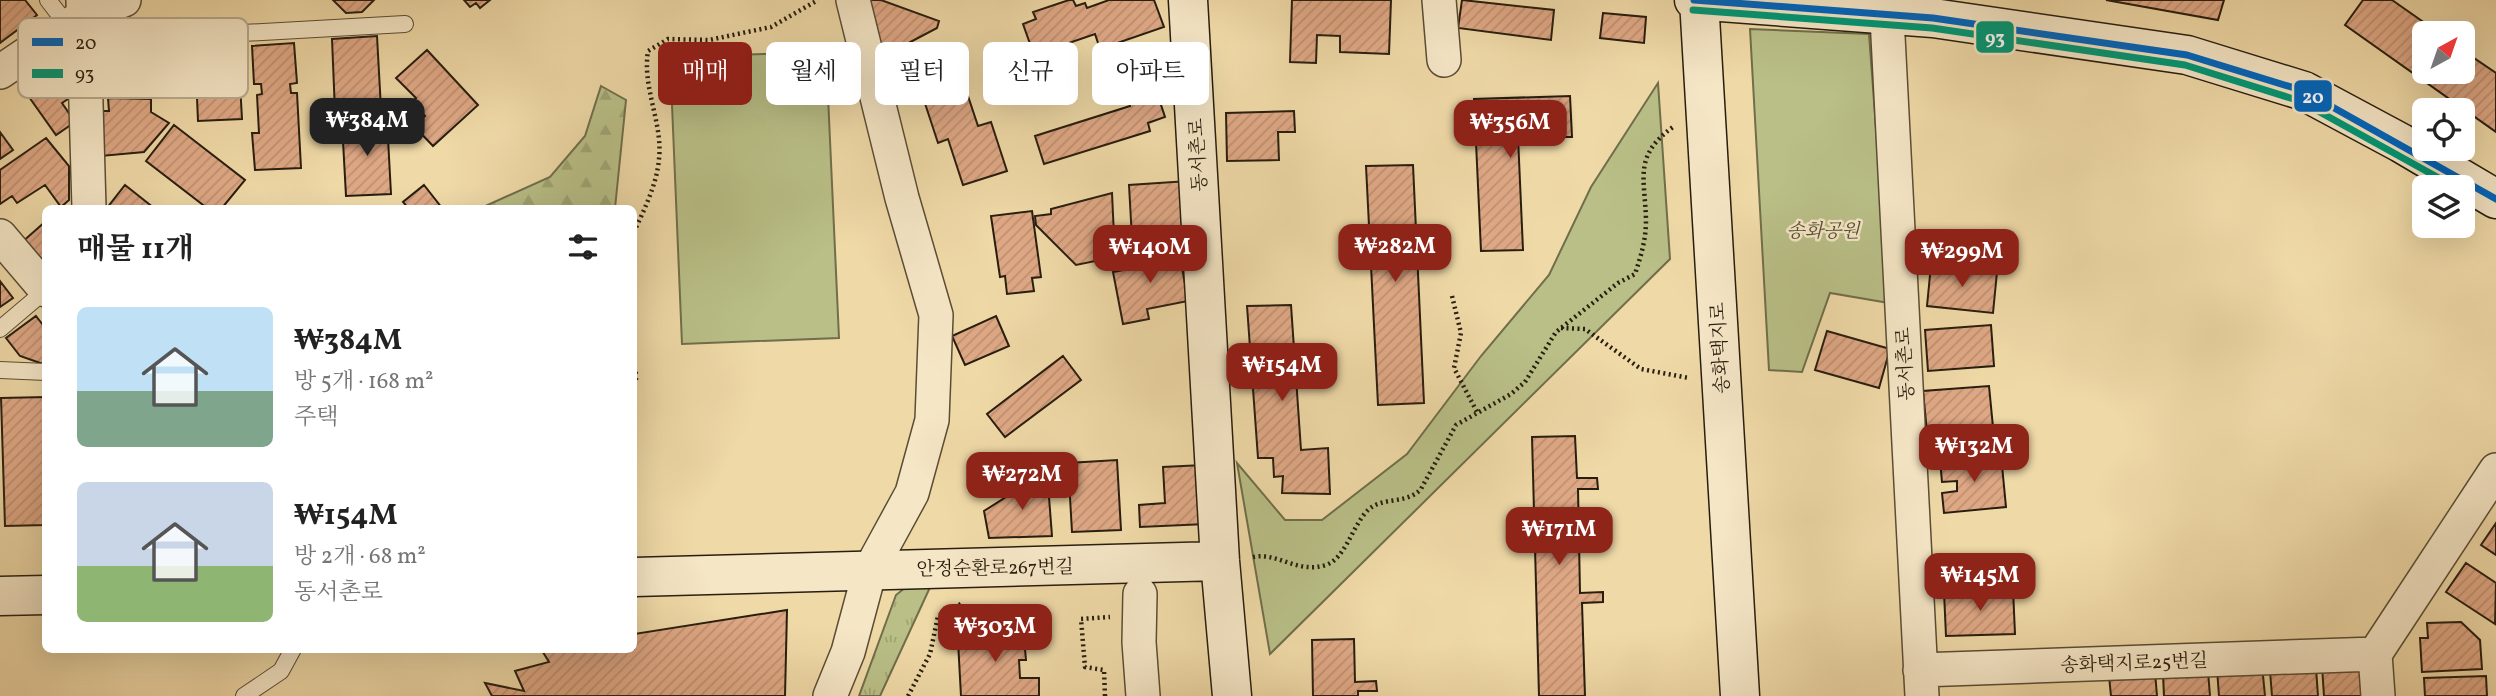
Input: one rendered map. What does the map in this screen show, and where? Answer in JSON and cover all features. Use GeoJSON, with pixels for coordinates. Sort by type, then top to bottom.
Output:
{"type":"FeatureCollection","features":[{"type":"Feature","properties":{"kind":"street"},"geometry":{"type":"LineString","coordinates":[[86,18],[124,0]]}},
{"type":"Feature","properties":{"kind":"street"},"geometry":{"type":"LineString","coordinates":[[830,696],[848,652],[870,570],[912,493],[932,420],[936,315],[902,198],[853,0]]}},
{"type":"Feature","properties":{"kind":"street","name":"동서촌로"},"geometry":{"type":"LineString","coordinates":[[1188,0],[1221,570]]}},
{"type":"Feature","properties":{"kind":"street"},"geometry":{"type":"LineString","coordinates":[[1439,0],[1444,60]]}},
{"type":"Feature","properties":{"kind":"street"},"geometry":{"type":"LineString","coordinates":[[1694,0],[1887,17],[1934,18],[2187,55],[2304,91],[2401,143],[2496,199]]}},
{"type":"Feature","properties":{"kind":"street","name":"송화택지로"},"geometry":{"type":"LineString","coordinates":[[1699,0],[1740,696]]}},
{"type":"Feature","properties":{"kind":"street","name":"동서촌로"},"geometry":{"type":"LineString","coordinates":[[1887,17],[1921,683]]}},
{"type":"Feature","properties":{"kind":"street"},"geometry":{"type":"LineString","coordinates":[[0,72],[18,61]]}},
{"type":"Feature","properties":{"kind":"street"},"geometry":{"type":"LineString","coordinates":[[84,98],[89,205]]}},
{"type":"Feature","properties":{"kind":"street"},"geometry":{"type":"LineString","coordinates":[[0,236],[42,285]]}},
{"type":"Feature","properties":{"kind":"street"},"geometry":{"type":"LineString","coordinates":[[2378,696],[2375,654],[2496,470]]}},
{"type":"Feature","properties":{"kind":"street","name":"안정순환로267번길"},"geometry":{"type":"LineString","coordinates":[[637,577],[870,570],[1221,570]]}},
{"type":"Feature","properties":{"kind":"street"},"geometry":{"type":"LineString","coordinates":[[1221,570],[1232,696]]}},
{"type":"Feature","properties":{"kind":"street"},"geometry":{"type":"LineString","coordinates":[[0,596],[42,595]]}},
{"type":"Feature","properties":{"kind":"street"},"geometry":{"type":"LineString","coordinates":[[1140,605],[1143,696]]}},
{"type":"Feature","properties":{"kind":"street","name":"송화택지로25번길"},"geometry":{"type":"LineString","coordinates":[[1921,683],[2375,654]]}},
{"type":"Feature","properties":{"kind":"lane"},"geometry":{"type":"LineString","coordinates":[[48,0],[75,18]]}},
{"type":"Feature","properties":{"kind":"lane"},"geometry":{"type":"LineString","coordinates":[[248,23],[405,24]]}},
{"type":"Feature","properties":{"kind":"lane"},"geometry":{"type":"LineString","coordinates":[[0,329],[42,293]]}},
{"type":"Feature","properties":{"kind":"lane"},"geometry":{"type":"LineString","coordinates":[[0,370],[42,372]]}},
{"type":"Feature","properties":{"kind":"lane"},"geometry":{"type":"LineString","coordinates":[[244,696],[281,671],[290,653]]}},
{"type":"Feature","properties":{"kind":"path"},"geometry":{"type":"LineString","coordinates":[[637,225],[652,189],[659,159],[645,71],[648,51],[668,38],[709,40],[771,27],[818,0]]}},
{"type":"Feature","properties":{"kind":"path"},"geometry":{"type":"LineString","coordinates":[[1221,570],[1245,558],[1265,554],[1304,568],[1326,565],[1339,557],[1352,530],[1369,509],[1381,503],[1413,497],[1421,489],[1456,425],[1500,401],[1525,382],[1560,328],[1635,274],[1644,245],[1644,164],[1652,144],[1705,107]]}},
{"type":"Feature","properties":{"kind":"path"},"geometry":{"type":"LineString","coordinates":[[1452,296],[1461,333],[1454,368],[1477,412]]}},
{"type":"Feature","properties":{"kind":"path"},"geometry":{"type":"LineString","coordinates":[[1560,328],[1585,329],[1641,369],[1721,384]]}},
{"type":"Feature","properties":{"kind":"path"},"geometry":{"type":"LineString","coordinates":[[908,696],[930,654],[938,615],[957,605],[972,602]]}},
{"type":"Feature","properties":{"kind":"path"},"geometry":{"type":"LineString","coordinates":[[1105,696],[1104,670],[1085,667],[1082,619],[1140,605]]}},
{"type":"Feature","properties":{"kind":"green space","name":"송화공원"},"geometry":{"type":"Polygon","coordinates":[[[1750,29],[1869,34],[1889,303],[1830,293],[1802,372],[1769,370],[1750,29]]]}},
{"type":"Feature","properties":{"kind":"green space"},"geometry":{"type":"Polygon","coordinates":[[[752,54],[766,54],[766,105],[828,105],[839,338],[682,344],[672,105],[752,105],[752,54]]]}},
{"type":"Feature","properties":{"kind":"green space"},"geometry":{"type":"Polygon","coordinates":[[[1658,83],[1670,259],[1270,654],[1237,463],[1285,520],[1322,520],[1407,454],[1481,356],[1549,275],[1591,187],[1658,83]]]}},
{"type":"Feature","properties":{"kind":"green space"},"geometry":{"type":"Polygon","coordinates":[[[601,86],[626,100],[615,205],[488,205],[550,177],[585,136],[601,86]]]}},
{"type":"Feature","properties":{"kind":"green space"},"geometry":{"type":"Polygon","coordinates":[[[932,583],[880,696],[859,696],[896,595],[906,587],[932,583]]]}},
{"type":"Feature","properties":{"kind":"building"},"geometry":{"type":"Polygon","coordinates":[[[0,0],[25,0],[37,15],[33,18],[18,18],[18,29],[0,43],[0,0]]]}},
{"type":"Feature","properties":{"kind":"building"},"geometry":{"type":"Polygon","coordinates":[[[333,0],[374,0],[362,12],[346,13],[333,0]]]}},
{"type":"Feature","properties":{"kind":"building"},"geometry":{"type":"Polygon","coordinates":[[[464,0],[490,0],[480,8],[476,3],[470,7],[464,0]]]}},
{"type":"Feature","properties":{"kind":"building"},"geometry":{"type":"Polygon","coordinates":[[[865,0],[881,0],[939,21],[937,28],[910,42],[878,42],[865,0]]]}},
{"type":"Feature","properties":{"kind":"building"},"geometry":{"type":"Polygon","coordinates":[[[1069,0],[1073,0],[1076,6],[1085,3],[1087,8],[1109,0],[1154,0],[1164,27],[1120,42],[1098,42],[1095,34],[1072,42],[1029,42],[1023,24],[1036,19],[1033,12],[1069,0]]]}},
{"type":"Feature","properties":{"kind":"building"},"geometry":{"type":"Polygon","coordinates":[[[1292,0],[1391,0],[1389,54],[1340,52],[1340,36],[1317,35],[1316,63],[1290,62],[1292,0]]]}},
{"type":"Feature","properties":{"kind":"building"},"geometry":{"type":"Polygon","coordinates":[[[1462,0],[1554,10],[1551,40],[1458,28],[1462,0]]]}},
{"type":"Feature","properties":{"kind":"building"},"geometry":{"type":"Polygon","coordinates":[[[2106,0],[2224,0],[2218,20],[2106,0]]]}},
{"type":"Feature","properties":{"kind":"building"},"geometry":{"type":"Polygon","coordinates":[[[2363,0],[2392,0],[2422,21],[2412,21],[2412,72],[2345,25],[2363,0]]]}},
{"type":"Feature","properties":{"kind":"building"},"geometry":{"type":"Polygon","coordinates":[[[1603,13],[1646,17],[1644,43],[1600,38],[1603,13]]]}},
{"type":"Feature","properties":{"kind":"building"},"geometry":{"type":"Polygon","coordinates":[[[377,36],[381,109],[335,112],[332,39],[377,36]]]}},
{"type":"Feature","properties":{"kind":"building"},"geometry":{"type":"Polygon","coordinates":[[[294,43],[297,83],[290,84],[291,93],[297,93],[301,168],[255,170],[252,133],[259,133],[257,95],[262,94],[261,84],[254,84],[252,46],[294,43]]]}},
{"type":"Feature","properties":{"kind":"building"},"geometry":{"type":"Polygon","coordinates":[[[427,50],[478,105],[433,146],[414,126],[425,116],[412,102],[416,98],[396,78],[427,50]]]}},
{"type":"Feature","properties":{"kind":"building"},"geometry":{"type":"Polygon","coordinates":[[[2475,59],[2496,73],[2496,132],[2475,117],[2475,98],[2448,98],[2428,84],[2475,84],[2475,59]]]}},
{"type":"Feature","properties":{"kind":"building"},"geometry":{"type":"Polygon","coordinates":[[[1570,96],[1572,137],[1518,137],[1523,250],[1481,251],[1474,99],[1570,96]]]}},
{"type":"Feature","properties":{"kind":"building"},"geometry":{"type":"Polygon","coordinates":[[[30,98],[70,98],[62,103],[75,122],[56,135],[30,98]]]}},
{"type":"Feature","properties":{"kind":"building"},"geometry":{"type":"Polygon","coordinates":[[[108,98],[151,99],[151,112],[169,123],[144,152],[101,156],[98,111],[109,111],[108,98]]]}},
{"type":"Feature","properties":{"kind":"building"},"geometry":{"type":"Polygon","coordinates":[[[197,98],[241,98],[242,119],[198,121],[197,98]]]}},
{"type":"Feature","properties":{"kind":"building"},"geometry":{"type":"Polygon","coordinates":[[[969,99],[978,126],[991,122],[1007,171],[963,185],[948,139],[938,143],[926,105],[969,105],[969,99]]]}},
{"type":"Feature","properties":{"kind":"building"},"geometry":{"type":"Polygon","coordinates":[[[1161,105],[1165,117],[1148,123],[1150,131],[1044,164],[1035,136],[1130,106],[1161,105]]]}},
{"type":"Feature","properties":{"kind":"building"},"geometry":{"type":"Polygon","coordinates":[[[1294,111],[1295,132],[1278,132],[1279,160],[1227,161],[1226,113],[1294,111]]]}},
{"type":"Feature","properties":{"kind":"building"},"geometry":{"type":"Polygon","coordinates":[[[387,120],[391,194],[346,196],[342,123],[387,120]]]}},
{"type":"Feature","properties":{"kind":"building"},"geometry":{"type":"Polygon","coordinates":[[[174,125],[245,180],[224,205],[203,205],[146,161],[174,125]]]}},
{"type":"Feature","properties":{"kind":"building"},"geometry":{"type":"Polygon","coordinates":[[[0,132],[13,150],[0,159],[0,132]]]}},
{"type":"Feature","properties":{"kind":"building"},"geometry":{"type":"Polygon","coordinates":[[[46,138],[69,166],[69,200],[60,205],[45,185],[17,203],[12,196],[0,204],[0,170],[46,138]]]}},
{"type":"Feature","properties":{"kind":"building"},"geometry":{"type":"Polygon","coordinates":[[[1413,165],[1424,403],[1378,405],[1366,166],[1413,165]]]}},
{"type":"Feature","properties":{"kind":"building"},"geometry":{"type":"Polygon","coordinates":[[[1188,181],[1192,235],[1132,239],[1129,185],[1188,181]]]}},
{"type":"Feature","properties":{"kind":"building"},"geometry":{"type":"Polygon","coordinates":[[[125,185],[150,205],[109,205],[125,185]]]}},
{"type":"Feature","properties":{"kind":"building"},"geometry":{"type":"Polygon","coordinates":[[[424,185],[440,205],[406,205],[403,202],[424,185]]]}},
{"type":"Feature","properties":{"kind":"building"},"geometry":{"type":"Polygon","coordinates":[[[1112,193],[1115,257],[1076,265],[1036,225],[1035,216],[1051,214],[1051,209],[1112,193]]]}},
{"type":"Feature","properties":{"kind":"building"},"geometry":{"type":"Polygon","coordinates":[[[1032,211],[1041,277],[1032,278],[1034,291],[1007,294],[1005,276],[1000,277],[991,216],[1032,211]]]}},
{"type":"Feature","properties":{"kind":"building"},"geometry":{"type":"Polygon","coordinates":[[[42,225],[42,267],[21,243],[42,225]]]}},
{"type":"Feature","properties":{"kind":"building"},"geometry":{"type":"Polygon","coordinates":[[[1179,251],[1188,301],[1147,309],[1149,319],[1123,324],[1113,272],[1124,270],[1122,261],[1179,251]]]}},
{"type":"Feature","properties":{"kind":"building"},"geometry":{"type":"Polygon","coordinates":[[[1931,265],[1997,272],[1993,313],[1927,306],[1931,265]]]}},
{"type":"Feature","properties":{"kind":"building"},"geometry":{"type":"Polygon","coordinates":[[[0,281],[13,298],[0,307],[0,281]]]}},
{"type":"Feature","properties":{"kind":"building"},"geometry":{"type":"Polygon","coordinates":[[[1291,305],[1301,450],[1328,448],[1330,494],[1282,493],[1283,476],[1274,477],[1273,458],[1258,458],[1247,306],[1291,305]]]}},
{"type":"Feature","properties":{"kind":"building"},"geometry":{"type":"Polygon","coordinates":[[[36,316],[42,324],[42,364],[20,356],[6,338],[36,316]]]}},
{"type":"Feature","properties":{"kind":"building"},"geometry":{"type":"Polygon","coordinates":[[[996,316],[1009,346],[965,365],[952,336],[996,316]]]}},
{"type":"Feature","properties":{"kind":"building"},"geometry":{"type":"Polygon","coordinates":[[[1991,325],[1994,366],[1928,371],[1925,330],[1991,325]]]}},
{"type":"Feature","properties":{"kind":"building"},"geometry":{"type":"Polygon","coordinates":[[[1827,331],[1890,349],[1879,388],[1815,370],[1827,331]]]}},
{"type":"Feature","properties":{"kind":"building"},"geometry":{"type":"Polygon","coordinates":[[[1063,356],[1081,380],[1005,437],[987,414],[1063,356]]]}},
{"type":"Feature","properties":{"kind":"building"},"geometry":{"type":"Polygon","coordinates":[[[1989,386],[1993,427],[1927,432],[1923,391],[1989,386]]]}},
{"type":"Feature","properties":{"kind":"building"},"geometry":{"type":"Polygon","coordinates":[[[42,397],[42,525],[5,526],[1,398],[42,397]]]}},
{"type":"Feature","properties":{"kind":"building"},"geometry":{"type":"Polygon","coordinates":[[[1575,436],[1577,478],[1597,478],[1598,489],[1578,489],[1580,593],[1603,592],[1603,602],[1582,603],[1585,696],[1539,696],[1532,437],[1575,436]]]}},
{"type":"Feature","properties":{"kind":"building"},"geometry":{"type":"Polygon","coordinates":[[[2001,455],[2006,507],[1944,513],[1942,493],[1957,491],[1957,481],[1942,482],[1940,460],[2001,455]]]}},
{"type":"Feature","properties":{"kind":"building"},"geometry":{"type":"Polygon","coordinates":[[[1117,460],[1121,530],[1072,532],[1068,463],[1117,460]]]}},
{"type":"Feature","properties":{"kind":"building"},"geometry":{"type":"Polygon","coordinates":[[[1203,465],[1206,524],[1140,527],[1139,505],[1165,503],[1163,467],[1203,465]]]}},
{"type":"Feature","properties":{"kind":"building"},"geometry":{"type":"Polygon","coordinates":[[[1047,471],[1052,536],[989,538],[984,511],[1047,471]]]}},
{"type":"Feature","properties":{"kind":"building"},"geometry":{"type":"Polygon","coordinates":[[[2496,523],[2496,555],[2481,545],[2496,523]]]}},
{"type":"Feature","properties":{"kind":"building"},"geometry":{"type":"Polygon","coordinates":[[[2466,563],[2496,583],[2495,624],[2446,592],[2466,563]]]}},
{"type":"Feature","properties":{"kind":"building"},"geometry":{"type":"Polygon","coordinates":[[[2013,589],[2015,634],[1946,636],[1944,592],[2013,589]]]}},
{"type":"Feature","properties":{"kind":"building"},"geometry":{"type":"Polygon","coordinates":[[[787,610],[785,696],[492,696],[485,683],[524,691],[515,671],[549,662],[543,653],[637,653],[637,634],[787,610]]]}},
{"type":"Feature","properties":{"kind":"building"},"geometry":{"type":"Polygon","coordinates":[[[2461,622],[2480,640],[2482,669],[2422,672],[2420,638],[2428,638],[2427,623],[2461,622]]]}},
{"type":"Feature","properties":{"kind":"building"},"geometry":{"type":"Polygon","coordinates":[[[992,624],[1023,627],[1026,660],[1019,660],[1020,678],[1039,678],[1039,696],[961,696],[958,641],[973,641],[972,628],[992,628],[992,624]]]}},
{"type":"Feature","properties":{"kind":"building"},"geometry":{"type":"Polygon","coordinates":[[[1354,639],[1355,682],[1376,681],[1377,691],[1358,691],[1358,696],[1313,696],[1312,640],[1354,639]]]}},
{"type":"Feature","properties":{"kind":"building"},"geometry":{"type":"Polygon","coordinates":[[[2367,662],[2370,696],[2324,696],[2322,666],[2367,662]]]}},
{"type":"Feature","properties":{"kind":"building"},"geometry":{"type":"Polygon","coordinates":[[[2262,665],[2265,696],[2219,696],[2217,669],[2262,665]]]}},
{"type":"Feature","properties":{"kind":"building"},"geometry":{"type":"Polygon","coordinates":[[[2316,668],[2318,696],[2272,696],[2270,671],[2316,668]]]}},
{"type":"Feature","properties":{"kind":"building"},"geometry":{"type":"Polygon","coordinates":[[[2208,671],[2210,696],[2164,696],[2163,674],[2208,671]]]}},
{"type":"Feature","properties":{"kind":"building"},"geometry":{"type":"Polygon","coordinates":[[[2155,672],[2157,696],[2111,696],[2109,676],[2155,672]]]}},
{"type":"Feature","properties":{"kind":"building"},"geometry":{"type":"Polygon","coordinates":[[[2486,676],[2487,696],[2425,696],[2424,678],[2486,676]]]}},
{"type":"Feature","properties":{"kind":"transit line","name":"20"},"geometry":{"type":"LineString","coordinates":[[1694,0],[1933,18],[2187,55],[2304,91],[2496,199]]}},
{"type":"Feature","properties":{"kind":"transit line","name":"93"},"geometry":{"type":"LineString","coordinates":[[1693,10],[1932,28],[2185,65],[2300,101],[2433,175]]}}]}
